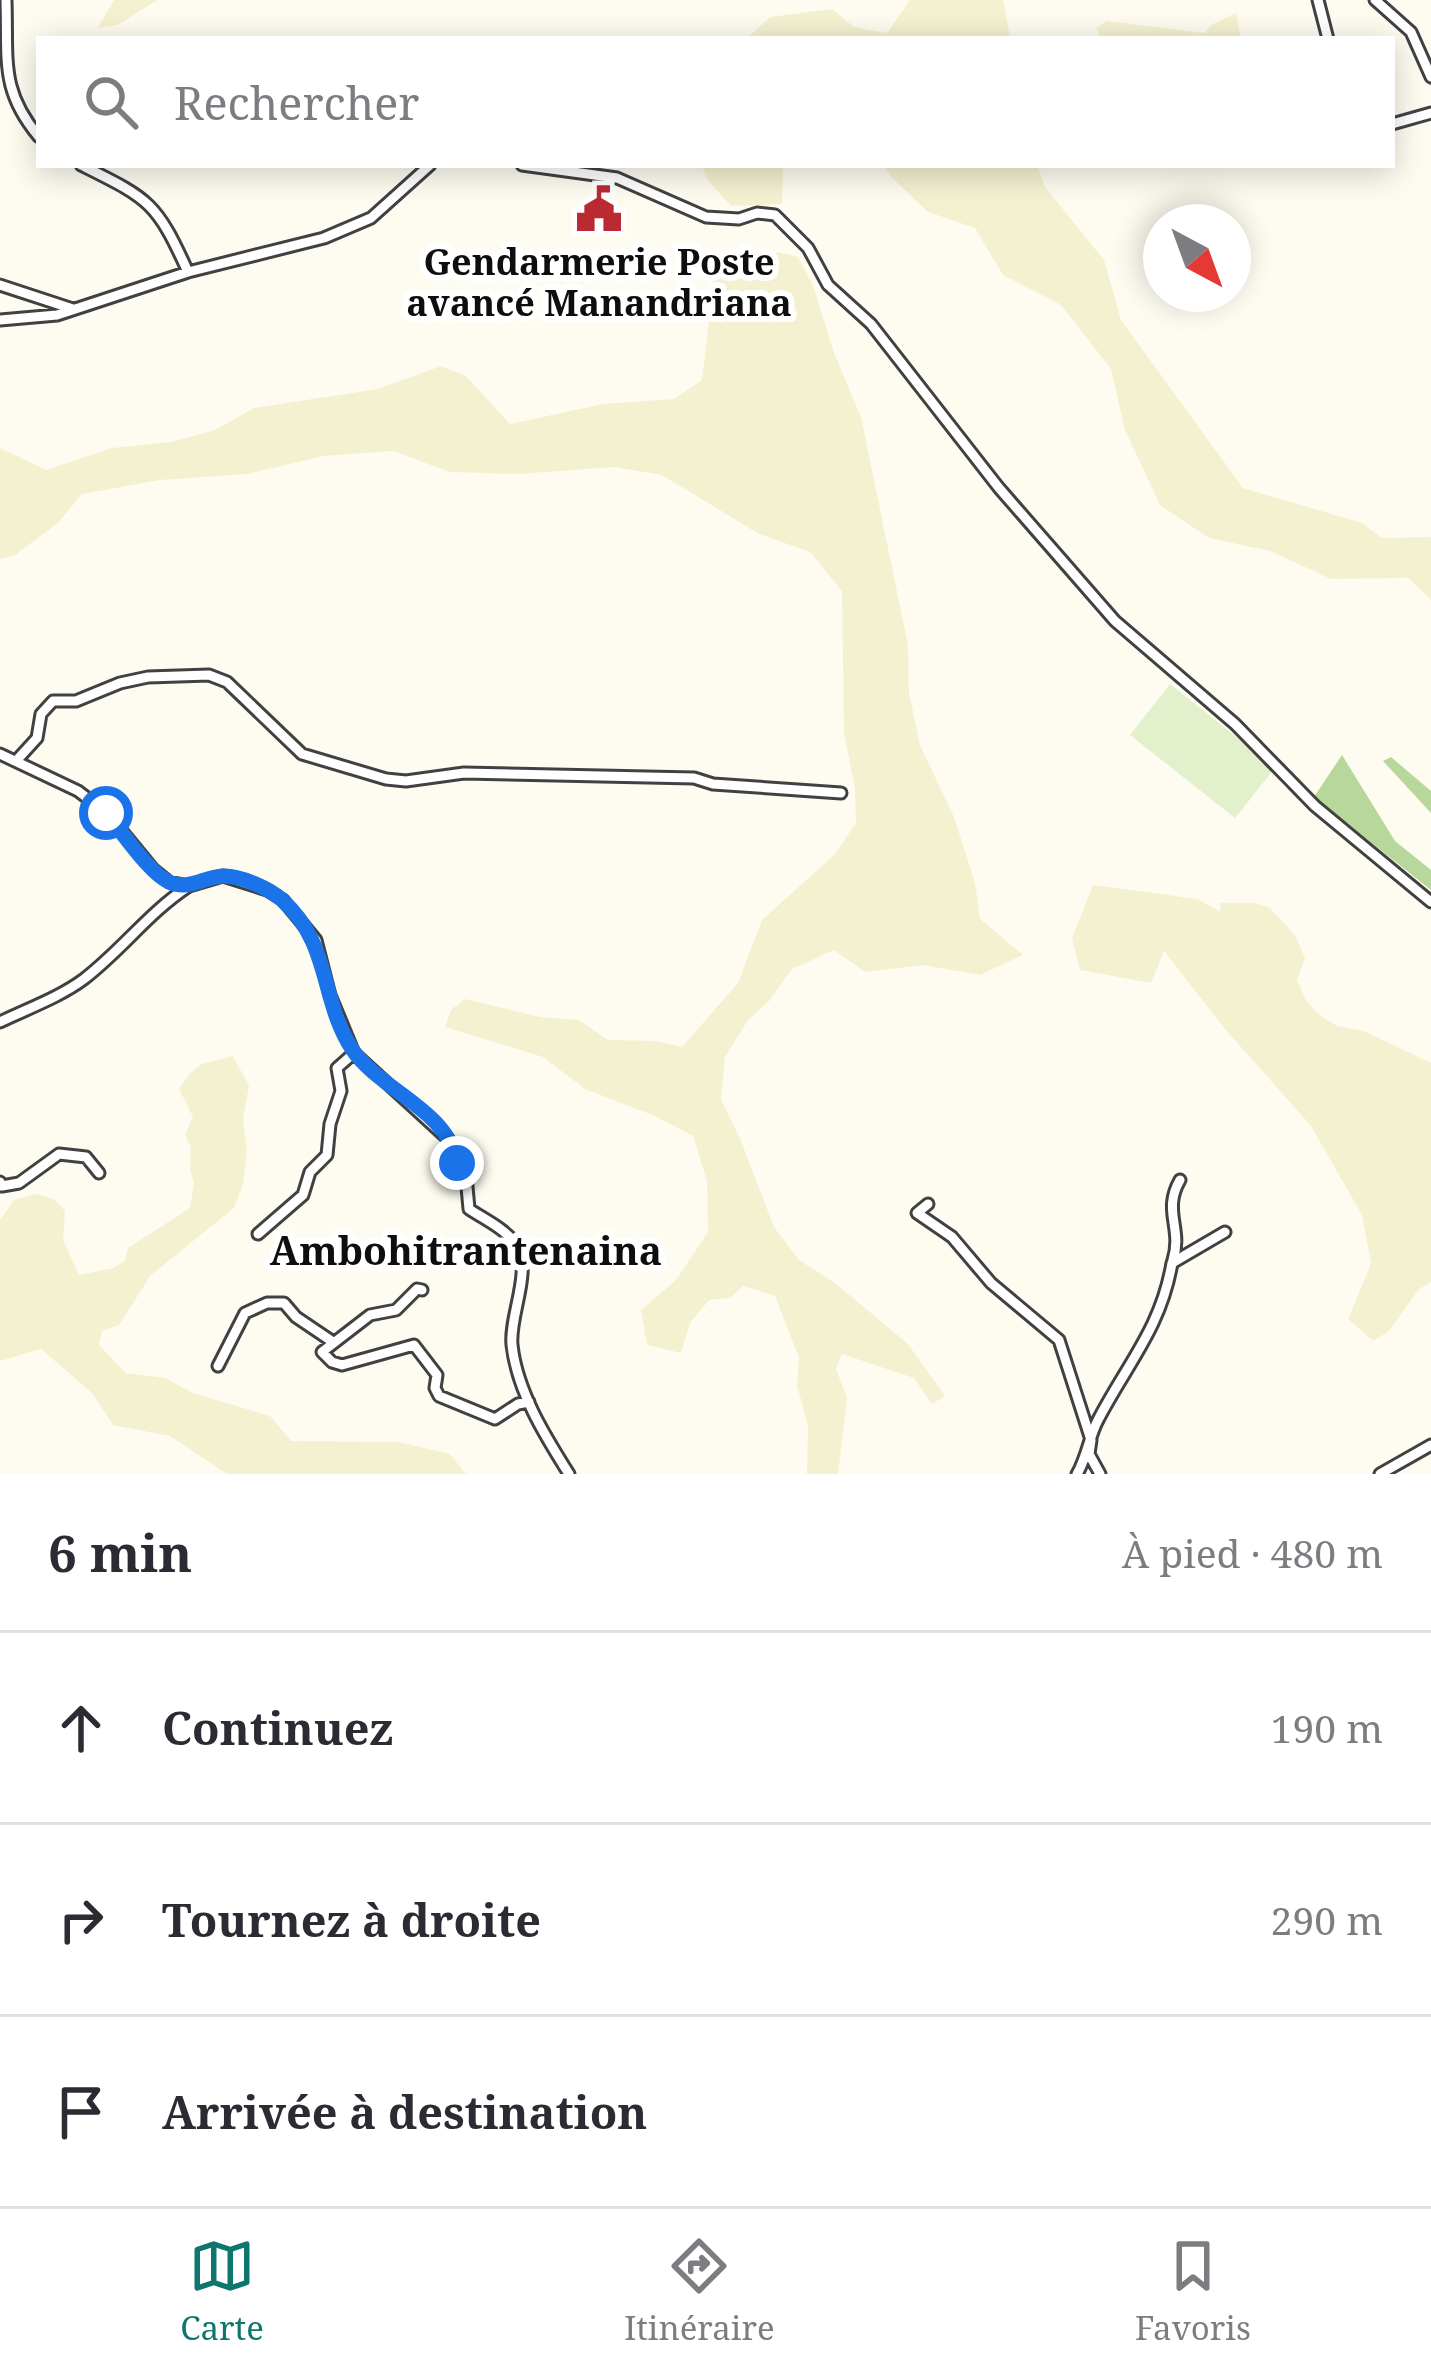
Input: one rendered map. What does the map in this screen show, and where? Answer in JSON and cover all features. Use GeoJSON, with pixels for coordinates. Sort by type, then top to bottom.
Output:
{"type":"FeatureCollection","features":[{"type":"Feature","properties":{"kind":"street"},"geometry":{"type":"LineString","coordinates":[[6,0],[3,83],[10,109],[36,134]]}},
{"type":"Feature","properties":{"kind":"street"},"geometry":{"type":"LineString","coordinates":[[1318,0],[1327,36]]}},
{"type":"Feature","properties":{"kind":"street"},"geometry":{"type":"LineString","coordinates":[[1375,0],[1411,32],[1431,77]]}},
{"type":"Feature","properties":{"kind":"street"},"geometry":{"type":"LineString","coordinates":[[1395,123],[1431,113]]}},
{"type":"Feature","properties":{"kind":"street"},"geometry":{"type":"LineString","coordinates":[[87,168],[135,191],[159,214],[188,272]]}},
{"type":"Feature","properties":{"kind":"street"},"geometry":{"type":"LineString","coordinates":[[0,320],[57,315],[188,272],[324,238],[371,218],[427,168]]}},
{"type":"Feature","properties":{"kind":"street"},"geometry":{"type":"LineString","coordinates":[[544,168],[617,178],[706,217],[775,215],[808,248],[828,285],[871,323],[987,473],[1115,621],[1235,724],[1315,806],[1431,902]]}},
{"type":"Feature","properties":{"kind":"street"},"geometry":{"type":"LineString","coordinates":[[0,285],[74,309]]}},
{"type":"Feature","properties":{"kind":"street"},"geometry":{"type":"LineString","coordinates":[[16,761],[37,738],[41,714],[53,700],[76,701],[148,677],[202,674],[227,682],[302,754],[396,781],[464,772],[694,778],[713,784],[841,794]]}},
{"type":"Feature","properties":{"kind":"street"},"geometry":{"type":"LineString","coordinates":[[0,754],[78,791],[106,813],[169,882],[189,886]]}},
{"type":"Feature","properties":{"kind":"street"},"geometry":{"type":"LineString","coordinates":[[0,1022],[80,981],[139,931],[150,913],[189,886],[223,876],[283,900],[316,940],[330,995],[354,1053],[448,1138],[466,1176],[469,1209],[517,1245],[522,1262],[512,1322],[513,1350],[529,1402],[569,1474]]}},
{"type":"Feature","properties":{"kind":"street"},"geometry":{"type":"LineString","coordinates":[[257,1234],[303,1196],[310,1172],[327,1155],[340,1090],[337,1068],[354,1053]]}},
{"type":"Feature","properties":{"kind":"street"},"geometry":{"type":"LineString","coordinates":[[0,1182],[2,1186],[19,1183],[59,1154],[86,1157],[99,1173]]}},
{"type":"Feature","properties":{"kind":"street"},"geometry":{"type":"LineString","coordinates":[[1100,1474],[1089,1454],[1096,1423],[1149,1340],[1168,1291],[1177,1244],[1169,1201],[1180,1180]]}},
{"type":"Feature","properties":{"kind":"street"},"geometry":{"type":"LineString","coordinates":[[928,1204],[917,1213],[920,1219],[952,1237],[991,1283],[1059,1340],[1091,1441],[1077,1474]]}},
{"type":"Feature","properties":{"kind":"street"},"geometry":{"type":"LineString","coordinates":[[1172,1263],[1225,1232]]}},
{"type":"Feature","properties":{"kind":"street"},"geometry":{"type":"LineString","coordinates":[[422,1290],[417,1289],[396,1310],[370,1315],[322,1352],[332,1363],[342,1365],[414,1345],[437,1375],[439,1396],[491,1418],[529,1402]]}},
{"type":"Feature","properties":{"kind":"street"},"geometry":{"type":"LineString","coordinates":[[218,1366],[244,1312],[267,1303],[284,1303],[296,1318],[333,1342]]}},
{"type":"Feature","properties":{"kind":"street"},"geometry":{"type":"LineString","coordinates":[[1380,1474],[1431,1445]]}},
{"type":"Feature","properties":{"kind":"shaded area"},"geometry":{"type":"Polygon","coordinates":[[[114,0],[157,0],[118,25],[98,28],[114,0]]]}},
{"type":"Feature","properties":{"kind":"shaded area"},"geometry":{"type":"Polygon","coordinates":[[[910,0],[1003,0],[1010,36],[749,36],[770,17],[832,9],[854,27],[887,33],[910,0]]]}},
{"type":"Feature","properties":{"kind":"shaded area"},"geometry":{"type":"Polygon","coordinates":[[[1236,13],[1240,36],[1105,36],[1096,28],[1107,21],[1205,33],[1236,13]]]}},
{"type":"Feature","properties":{"kind":"shaded area"},"geometry":{"type":"Polygon","coordinates":[[[703,168],[783,168],[782,204],[731,206],[703,168]]]}},
{"type":"Feature","properties":{"kind":"shaded area"},"geometry":{"type":"Polygon","coordinates":[[[886,168],[1038,168],[1045,187],[1104,260],[1121,320],[1243,488],[1362,523],[1382,538],[1431,537],[1431,600],[1408,578],[1331,579],[1270,551],[1209,538],[1160,505],[1125,430],[1111,369],[1061,305],[1003,275],[975,228],[928,212],[886,168]]]}},
{"type":"Feature","properties":{"kind":"shaded area"},"geometry":{"type":"Polygon","coordinates":[[[778,252],[798,257],[813,285],[861,417],[908,645],[909,693],[920,745],[954,817],[975,883],[980,919],[1023,955],[980,975],[923,965],[865,972],[834,950],[792,969],[748,1020],[725,1057],[721,1099],[774,1227],[799,1260],[835,1283],[908,1344],[945,1396],[932,1404],[914,1378],[842,1354],[836,1369],[847,1398],[838,1474],[807,1474],[808,1426],[797,1385],[799,1358],[775,1296],[743,1286],[730,1298],[709,1300],[690,1323],[681,1353],[647,1345],[641,1310],[676,1280],[708,1232],[707,1181],[693,1136],[585,1089],[543,1057],[445,1027],[451,1010],[465,999],[540,1017],[579,1020],[608,1040],[682,1047],[738,983],[762,920],[834,855],[856,823],[844,732],[842,591],[810,552],[759,534],[662,475],[614,467],[518,474],[450,472],[393,451],[324,456],[247,474],[160,480],[82,494],[58,523],[15,555],[0,559],[0,448],[46,470],[112,448],[171,442],[215,430],[254,408],[378,389],[441,366],[466,376],[510,424],[603,404],[674,399],[702,380],[715,271],[730,261],[758,260],[778,252]]]}},
{"type":"Feature","properties":{"kind":"shaded area"},"geometry":{"type":"Polygon","coordinates":[[[1093,885],[1198,899],[1220,912],[1220,903],[1270,908],[1295,935],[1305,958],[1297,980],[1318,1014],[1431,1063],[1431,1282],[1419,1289],[1389,1331],[1373,1341],[1348,1319],[1371,1264],[1362,1215],[1311,1126],[1164,951],[1151,983],[1080,970],[1072,938],[1093,885]]]}},
{"type":"Feature","properties":{"kind":"shaded area"},"geometry":{"type":"Polygon","coordinates":[[[233,1056],[249,1086],[243,1118],[247,1150],[243,1184],[234,1208],[151,1275],[119,1325],[102,1331],[99,1345],[126,1373],[165,1378],[193,1393],[270,1416],[291,1441],[399,1442],[450,1454],[466,1474],[227,1474],[170,1436],[113,1425],[92,1393],[41,1349],[0,1361],[0,1220],[14,1200],[37,1194],[54,1199],[65,1211],[63,1240],[79,1275],[125,1261],[128,1248],[190,1208],[194,1183],[191,1147],[185,1135],[193,1117],[179,1089],[202,1064],[233,1056]]]}},
{"type":"Feature","properties":{"kind":"green space"},"geometry":{"type":"Polygon","coordinates":[[[1170,684],[1275,768],[1235,818],[1130,735],[1170,684]]]}},
{"type":"Feature","properties":{"kind":"green space"},"geometry":{"type":"Polygon","coordinates":[[[1342,755],[1395,841],[1431,870],[1431,890],[1314,797],[1342,755]]]}},
{"type":"Feature","properties":{"kind":"green space"},"geometry":{"type":"Polygon","coordinates":[[[1391,757],[1431,791],[1431,813],[1383,761],[1391,757]]]}},
{"type":"Feature","properties":{"kind":"place","name":"Gendarmerie Poste avancé Manandriana"},"geometry":{"type":"Point","coordinates":[599,209]}},
{"type":"Feature","properties":{"kind":"district","name":"Ambohitrantenaina"},"geometry":{"type":"Point","coordinates":[466,1251]}},
{"type":"Feature","properties":{"kind":"route"},"geometry":{"type":"LineString","coordinates":[[106,813],[169,882],[189,886],[223,876],[283,900],[316,940],[330,995],[354,1053],[448,1138],[457,1163]]}}]}
